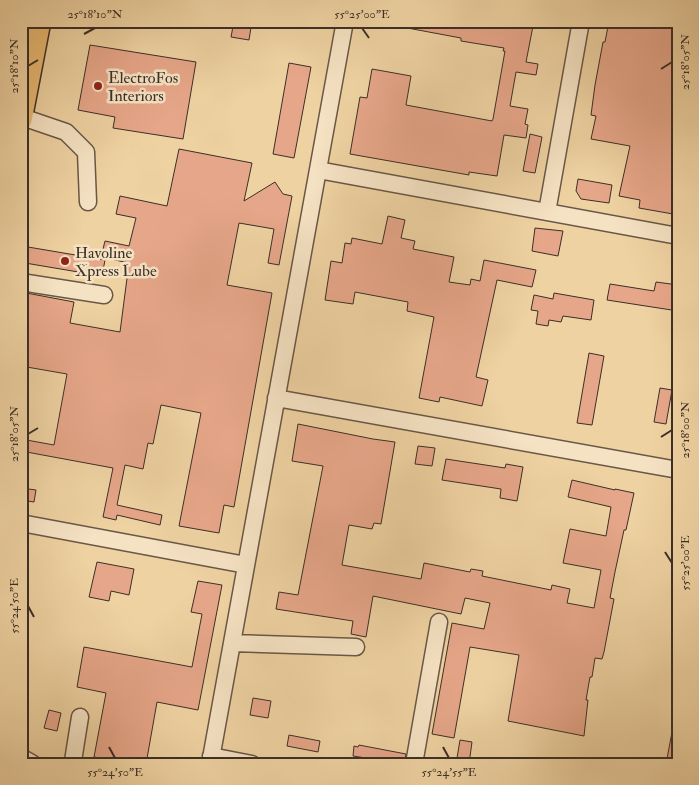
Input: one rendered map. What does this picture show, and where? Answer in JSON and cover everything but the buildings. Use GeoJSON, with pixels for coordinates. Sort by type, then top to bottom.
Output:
{"type":"FeatureCollection","features":[{"type":"Feature","properties":{"kind":"main road"},"geometry":{"type":"LineString","coordinates":[[29,21],[28,42],[33,60]]}},
{"type":"Feature","properties":{"kind":"main road"},"geometry":{"type":"LineString","coordinates":[[22,119],[40,21]]}},
{"type":"Feature","properties":{"kind":"street"},"geometry":{"type":"LineString","coordinates":[[252,764],[210,760],[345,21]]}},
{"type":"Feature","properties":{"kind":"street"},"geometry":{"type":"LineString","coordinates":[[547,212],[581,21]]}},
{"type":"Feature","properties":{"kind":"street"},"geometry":{"type":"LineString","coordinates":[[22,119],[66,132],[86,152],[88,202]]}},
{"type":"Feature","properties":{"kind":"street"},"geometry":{"type":"LineString","coordinates":[[318,170],[678,236]]}},
{"type":"Feature","properties":{"kind":"street"},"geometry":{"type":"LineString","coordinates":[[21,282],[104,295]]}},
{"type":"Feature","properties":{"kind":"street"},"geometry":{"type":"LineString","coordinates":[[276,398],[678,470]]}},
{"type":"Feature","properties":{"kind":"street"},"geometry":{"type":"LineString","coordinates":[[21,522],[246,565]]}},
{"type":"Feature","properties":{"kind":"street"},"geometry":{"type":"LineString","coordinates":[[414,764],[438,622]]}},
{"type":"Feature","properties":{"kind":"street"},"geometry":{"type":"LineString","coordinates":[[232,643],[356,647]]}},
{"type":"Feature","properties":{"kind":"street"},"geometry":{"type":"LineString","coordinates":[[74,764],[80,717]]}},
{"type":"Feature","properties":{"kind":"street"},"geometry":{"type":"LineString","coordinates":[[21,757],[33,764]]}},
{"type":"Feature","properties":{"kind":"place","name":"ElectroFos Interiors"},"geometry":{"type":"Point","coordinates":[98,86]}},
{"type":"Feature","properties":{"kind":"place","name":"Havoline Xpress Lube"},"geometry":{"type":"Point","coordinates":[65,261]}}]}
